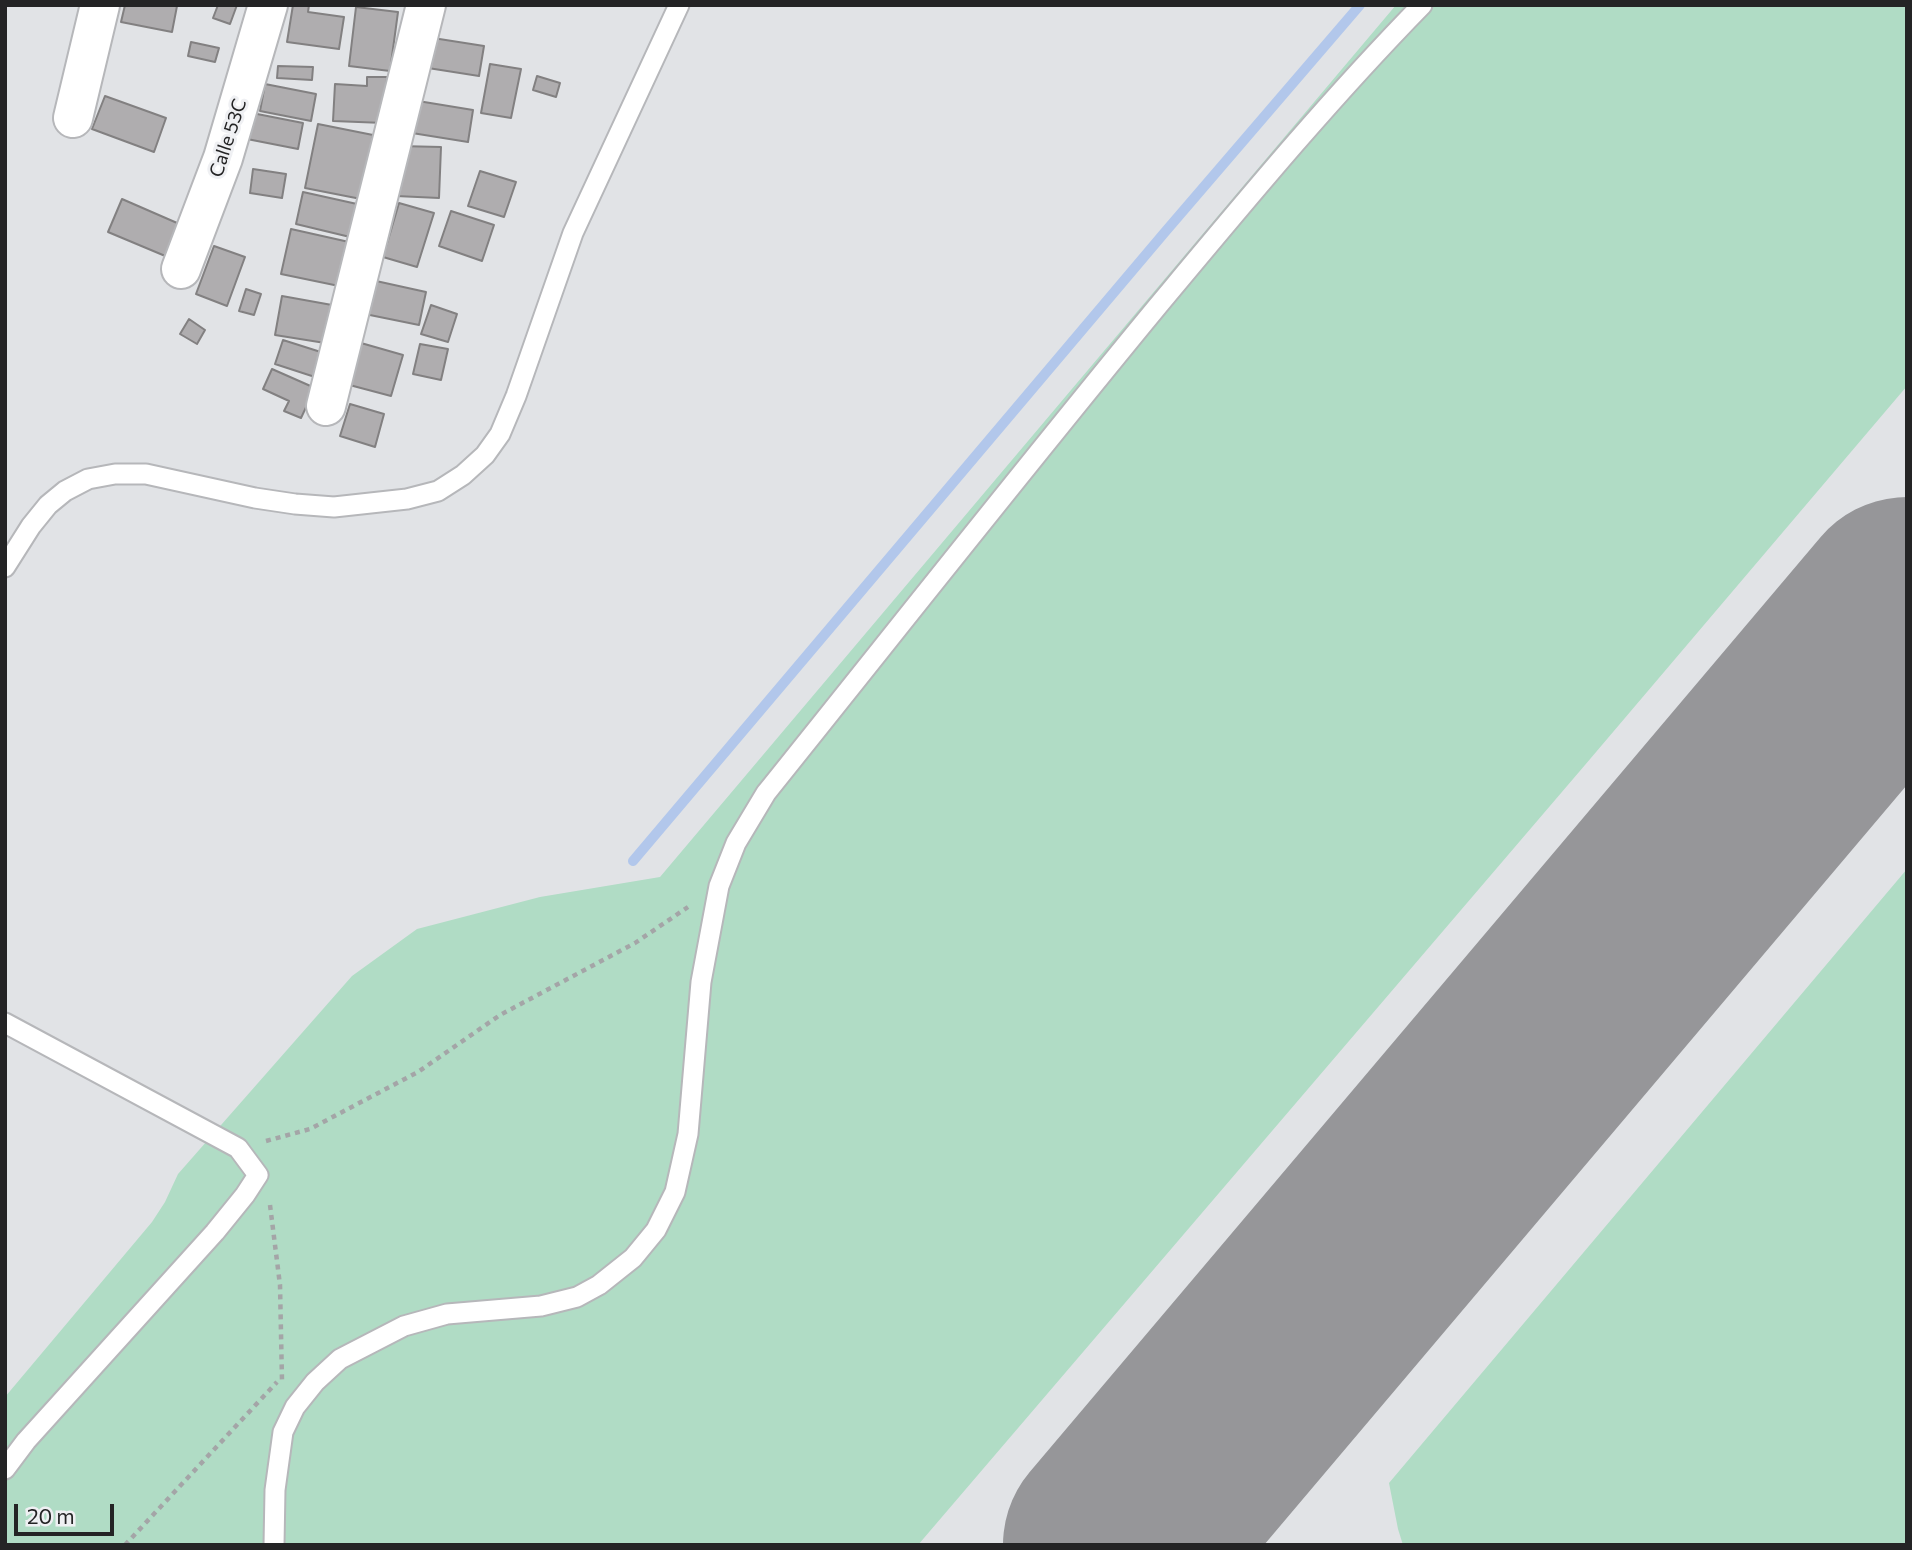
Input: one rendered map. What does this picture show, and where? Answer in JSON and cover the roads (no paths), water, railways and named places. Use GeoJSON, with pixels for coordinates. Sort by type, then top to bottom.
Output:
{"type":"FeatureCollection","features":[{"type":"Feature","properties":{"kind":"street"},"geometry":{"type":"LineString","coordinates":[[73,118],[100,5]]}},
{"type":"Feature","properties":{"kind":"street","name":"Calle 53C"},"geometry":{"type":"LineString","coordinates":[[181,270],[223,158],[268,5]]}},
{"type":"Feature","properties":{"kind":"street"},"geometry":{"type":"LineString","coordinates":[[326,406],[426,5]]}},
{"type":"Feature","properties":{"kind":"lane"},"geometry":{"type":"LineString","coordinates":[[5,567],[48,505],[65,491],[88,479],[115,474],[146,474],[255,498],[295,505],[334,507],[407,499],[438,491],[463,475],[485,455],[500,434],[573,233],[679,5]]}},
{"type":"Feature","properties":{"kind":"lane"},"geometry":{"type":"LineString","coordinates":[[274,1545],[275,1490],[283,1432],[295,1407],[315,1382],[340,1359],[404,1326],[447,1314],[541,1306],[577,1297],[599,1285],[633,1258],[656,1230],[675,1192],[688,1134],[701,982],[719,886],[736,843],[766,793],[1090,389],[1282,157],[1422,5]]}},
{"type":"Feature","properties":{"kind":"lane"},"geometry":{"type":"LineString","coordinates":[[5,1023],[238,1149],[258,1175],[215,1232],[26,1441],[5,1469]]}},
{"type":"Feature","properties":{"kind":"waterway"},"geometry":{"type":"LineString","coordinates":[[633,861],[1360,5]]}}]}
